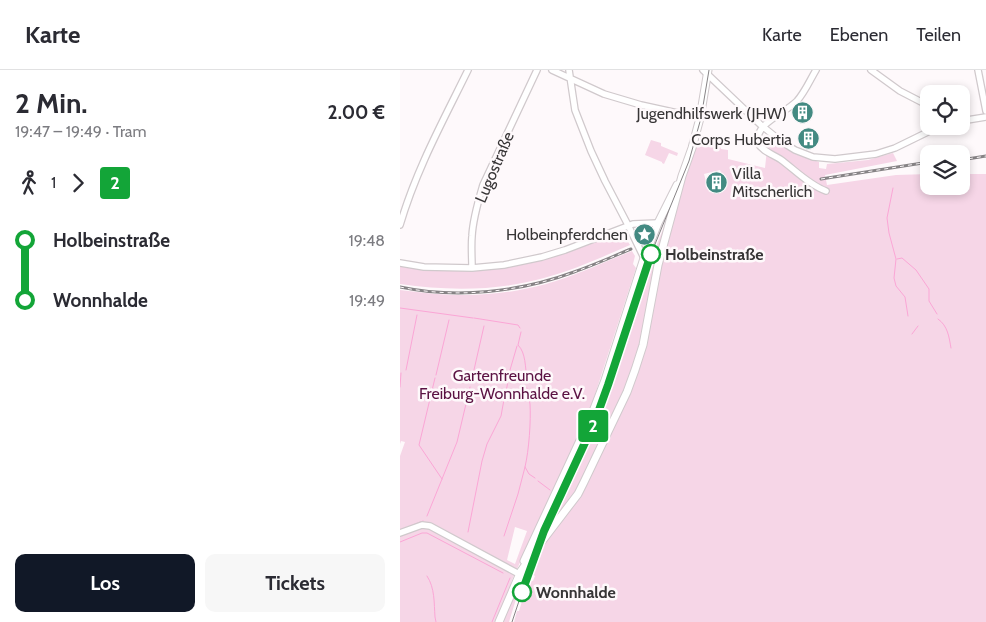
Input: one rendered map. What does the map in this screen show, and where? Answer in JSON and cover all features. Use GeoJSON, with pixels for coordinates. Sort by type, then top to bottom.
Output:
{"type":"FeatureCollection","features":[{"type":"Feature","properties":{"kind":"main road"},"geometry":{"type":"LineString","coordinates":[[519,574],[578,494],[634,376],[658,265],[700,118],[706,71]]}},
{"type":"Feature","properties":{"kind":"main road"},"geometry":{"type":"LineString","coordinates":[[499,622],[542,523],[582,438],[595,406],[644,258],[658,223],[682,176]]}},
{"type":"Feature","properties":{"kind":"main road"},"geometry":{"type":"LineString","coordinates":[[542,523],[543,530],[549,532]]}},
{"type":"Feature","properties":{"kind":"street"},"geometry":{"type":"LineString","coordinates":[[400,225],[416,177],[468,70]]}},
{"type":"Feature","properties":{"kind":"street","name":"Lugostraße"},"geometry":{"type":"LineString","coordinates":[[472,268],[471,238],[483,185],[536,70]]}},
{"type":"Feature","properties":{"kind":"street"},"geometry":{"type":"LineString","coordinates":[[552,70],[604,94],[641,105],[700,118]]}},
{"type":"Feature","properties":{"kind":"street"},"geometry":{"type":"LineString","coordinates":[[569,70],[576,110],[591,151],[644,258]]}},
{"type":"Feature","properties":{"kind":"street"},"geometry":{"type":"LineString","coordinates":[[816,70],[805,90],[792,106],[762,126],[757,142],[759,146],[826,191]]}},
{"type":"Feature","properties":{"kind":"street"},"geometry":{"type":"LineString","coordinates":[[870,70],[900,91],[920,101]]}},
{"type":"Feature","properties":{"kind":"street"},"geometry":{"type":"LineString","coordinates":[[978,70],[986,111]]}},
{"type":"Feature","properties":{"kind":"street"},"geometry":{"type":"LineString","coordinates":[[706,71],[762,126],[790,147],[813,156],[842,159],[879,153],[923,135]]}},
{"type":"Feature","properties":{"kind":"street"},"geometry":{"type":"LineString","coordinates":[[970,119],[986,116]]}},
{"type":"Feature","properties":{"kind":"street"},"geometry":{"type":"LineString","coordinates":[[400,263],[424,267],[472,268],[504,265],[565,250],[628,225],[658,223]]}},
{"type":"Feature","properties":{"kind":"street"},"geometry":{"type":"LineString","coordinates":[[400,533],[422,525],[430,526],[519,574]]}},
{"type":"Feature","properties":{"kind":"green space"},"geometry":{"type":"Polygon","coordinates":[[[771,136],[793,153],[819,162],[819,168],[826,169],[827,164],[868,160],[893,153],[897,161],[825,175],[827,185],[896,175],[920,174],[920,195],[970,195],[970,174],[986,174],[986,622],[514,622],[527,585],[530,580],[533,581],[535,576],[532,574],[547,528],[607,394],[639,289],[694,146],[720,145],[721,149],[728,150],[728,159],[765,168],[767,149],[765,141],[771,136]],[[720,170],[704,174],[709,192],[726,186],[720,170]]]}},
{"type":"Feature","properties":{"kind":"green space"},"geometry":{"type":"Polygon","coordinates":[[[651,140],[661,143],[661,146],[678,153],[677,156],[669,153],[664,164],[645,155],[651,140]]]}},
{"type":"Feature","properties":{"kind":"green space"},"geometry":{"type":"Polygon","coordinates":[[[622,232],[630,245],[588,263],[544,278],[472,289],[400,284],[400,265],[505,267],[622,232]]]}},
{"type":"Feature","properties":{"kind":"green space","name":"Gartenfreunde Freiburg-Wonnhalde e.V."},"geometry":{"type":"Polygon","coordinates":[[[632,251],[635,256],[633,264],[636,268],[590,410],[511,583],[520,586],[509,622],[400,622],[400,456],[405,442],[401,441],[400,444],[400,290],[473,295],[527,289],[557,281],[632,251]],[[515,527],[507,560],[515,564],[527,531],[515,527]]]}},
{"type":"Feature","properties":{"kind":"waterway"},"geometry":{"type":"LineString","coordinates":[[893,188],[887,218],[896,259],[894,278],[896,286],[905,297],[908,316]]}},
{"type":"Feature","properties":{"kind":"waterway"},"geometry":{"type":"LineString","coordinates":[[897,259],[902,258],[916,270],[929,289],[929,301],[937,314]]}},
{"type":"Feature","properties":{"kind":"waterway"},"geometry":{"type":"LineString","coordinates":[[400,308],[473,318]]}},
{"type":"Feature","properties":{"kind":"waterway"},"geometry":{"type":"LineString","coordinates":[[406,370],[417,315]]}},
{"type":"Feature","properties":{"kind":"waterway"},"geometry":{"type":"LineString","coordinates":[[474,318],[518,325],[520,328]]}},
{"type":"Feature","properties":{"kind":"waterway"},"geometry":{"type":"LineString","coordinates":[[938,319],[946,328],[951,348]]}},
{"type":"Feature","properties":{"kind":"waterway"},"geometry":{"type":"LineString","coordinates":[[436,375],[449,320]]}},
{"type":"Feature","properties":{"kind":"waterway"},"geometry":{"type":"LineString","coordinates":[[471,383],[484,326]]}},
{"type":"Feature","properties":{"kind":"waterway"},"geometry":{"type":"LineString","coordinates":[[912,334],[918,326]]}},
{"type":"Feature","properties":{"kind":"waterway"},"geometry":{"type":"LineString","coordinates":[[521,332],[518,345],[524,356],[527,379]]}},
{"type":"Feature","properties":{"kind":"waterway"},"geometry":{"type":"LineString","coordinates":[[506,392],[517,346]]}},
{"type":"Feature","properties":{"kind":"waterway"},"geometry":{"type":"LineString","coordinates":[[400,387],[401,373]]}},
{"type":"Feature","properties":{"kind":"waterway"},"geometry":{"type":"LineString","coordinates":[[435,378],[419,445],[442,479]]}},
{"type":"Feature","properties":{"kind":"waterway"},"geometry":{"type":"LineString","coordinates":[[427,516],[457,442],[470,387]]}},
{"type":"Feature","properties":{"kind":"waterway"},"geometry":{"type":"LineString","coordinates":[[527,388],[530,419],[529,444],[525,467],[529,474],[535,478]]}},
{"type":"Feature","properties":{"kind":"waterway"},"geometry":{"type":"LineString","coordinates":[[468,532],[482,461],[487,444],[501,416],[505,394]]}},
{"type":"Feature","properties":{"kind":"waterway"},"geometry":{"type":"LineString","coordinates":[[504,536],[525,467]]}},
{"type":"Feature","properties":{"kind":"waterway"},"geometry":{"type":"LineString","coordinates":[[538,481],[550,490]]}},
{"type":"Feature","properties":{"kind":"waterway"},"geometry":{"type":"LineString","coordinates":[[408,527],[423,521]]}},
{"type":"Feature","properties":{"kind":"waterway"},"geometry":{"type":"LineString","coordinates":[[400,542],[422,533],[427,533],[503,573]]}},
{"type":"Feature","properties":{"kind":"waterway"},"geometry":{"type":"LineString","coordinates":[[427,576],[433,591],[436,622]]}},
{"type":"Feature","properties":{"kind":"waterway"},"geometry":{"type":"LineString","coordinates":[[492,622],[510,578]]}},
{"type":"Feature","properties":{"kind":"tram line"},"geometry":{"type":"LineString","coordinates":[[512,622],[544,531],[595,421],[651,254],[689,161],[701,118],[709,70]]}},
{"type":"Feature","properties":{"kind":"tram line","name":"2"},"geometry":{"type":"LineString","coordinates":[[522,592],[544,531],[595,421],[651,254]]}},
{"type":"Feature","properties":{"kind":"railway"},"geometry":{"type":"LineString","coordinates":[[970,159],[986,156]]}},
{"type":"Feature","properties":{"kind":"railway"},"geometry":{"type":"LineString","coordinates":[[821,179],[920,163]]}},
{"type":"Feature","properties":{"kind":"railway"},"geometry":{"type":"LineString","coordinates":[[400,287],[444,293],[488,292],[510,289],[553,279],[589,267],[631,249]]}},
{"type":"Feature","properties":{"kind":"place","name":"Jugendhilfswerk (JHW)"},"geometry":{"type":"Point","coordinates":[803,113]}},
{"type":"Feature","properties":{"kind":"place","name":"Corps Hubertia"},"geometry":{"type":"Point","coordinates":[808,139]}},
{"type":"Feature","properties":{"kind":"place","name":"Villa Mitscherlich"},"geometry":{"type":"Point","coordinates":[716,182]}},
{"type":"Feature","properties":{"kind":"place","name":"Holbeinpferdchen"},"geometry":{"type":"Point","coordinates":[644,234]}},
{"type":"Feature","properties":{"kind":"place","name":"Holbeinstraße"},"geometry":{"type":"Point","coordinates":[651,254]}},
{"type":"Feature","properties":{"kind":"place","name":"Wonnhalde"},"geometry":{"type":"Point","coordinates":[522,592]}}]}
